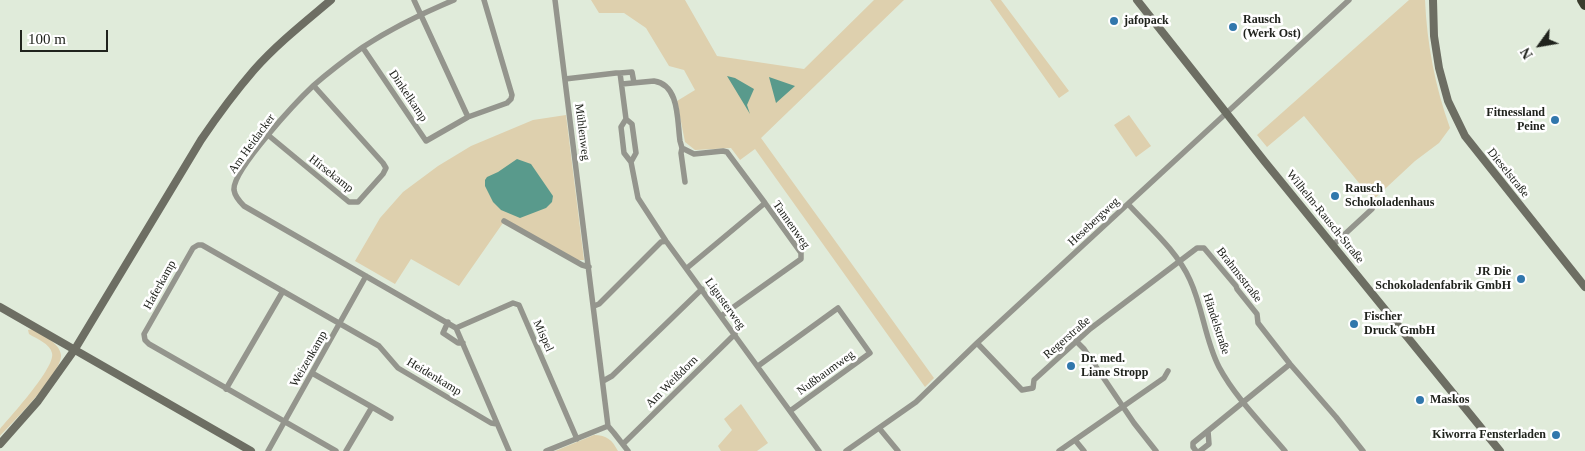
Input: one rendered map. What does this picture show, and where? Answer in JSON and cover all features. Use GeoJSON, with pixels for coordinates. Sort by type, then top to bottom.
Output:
{"type":"FeatureCollection","features":[{"type":"Feature","properties":{"kind":"highway"},"geometry":{"type":"LineString","coordinates":[[1582,0],[1585,5]]}},
{"type":"Feature","properties":{"kind":"street"},"geometry":{"type":"LineString","coordinates":[[0,444],[38,401],[75,349],[201,140],[219,114],[256,68],[279,45],[331,0]]}},
{"type":"Feature","properties":{"kind":"street"},"geometry":{"type":"LineString","coordinates":[[414,0],[468,117]]}},
{"type":"Feature","properties":{"kind":"street","name":"Am Heidacker"},"geometry":{"type":"LineString","coordinates":[[454,0],[420,14],[363,48],[314,86],[268,136],[237,178],[234,190],[239,201],[244,206],[456,328],[509,451]]}},
{"type":"Feature","properties":{"kind":"street","name":"Dinkelkamp"},"geometry":{"type":"LineString","coordinates":[[363,48],[426,141],[468,117],[512,100],[484,0]]}},
{"type":"Feature","properties":{"kind":"street","name":"Mühlenweg"},"geometry":{"type":"LineString","coordinates":[[555,0],[608,426]]}},
{"type":"Feature","properties":{"kind":"street","name":"Wilhelm-Rausch-Straße"},"geometry":{"type":"LineString","coordinates":[[1137,0],[1226,113],[1500,451]]}},
{"type":"Feature","properties":{"kind":"street","name":"Hesebergweg"},"geometry":{"type":"LineString","coordinates":[[846,451],[916,402],[977,343],[1349,0]]}},
{"type":"Feature","properties":{"kind":"street","name":"Dieselstraße"},"geometry":{"type":"LineString","coordinates":[[1433,0],[1434,36],[1438,68],[1448,101],[1465,136],[1585,287]]}},
{"type":"Feature","properties":{"kind":"street"},"geometry":{"type":"LineString","coordinates":[[565,80],[632,72],[634,83]]}},
{"type":"Feature","properties":{"kind":"street","name":"Ligusterweg"},"geometry":{"type":"LineString","coordinates":[[620,73],[626,119],[621,127],[624,153],[631,162],[638,198],[666,241],[819,451]]}},
{"type":"Feature","properties":{"kind":"street"},"geometry":{"type":"LineString","coordinates":[[622,84],[654,81],[668,86],[674,99],[685,182]]}},
{"type":"Feature","properties":{"kind":"street","name":"Hirsekamp"},"geometry":{"type":"LineString","coordinates":[[268,136],[349,202],[358,202],[386,168],[314,86]]}},
{"type":"Feature","properties":{"kind":"street","name":"Ligusterweg"},"geometry":{"type":"LineString","coordinates":[[626,119],[632,124],[636,153],[631,162]]}},
{"type":"Feature","properties":{"kind":"street"},"geometry":{"type":"LineString","coordinates":[[682,148],[694,154],[727,152],[732,156],[765,203]]}},
{"type":"Feature","properties":{"kind":"street","name":"Tannenweg"},"geometry":{"type":"LineString","coordinates":[[687,268],[765,203],[801,253],[800,259],[721,316]]}},
{"type":"Feature","properties":{"kind":"street","name":"Händelstraße"},"geometry":{"type":"LineString","coordinates":[[1128,204],[1179,261],[1194,290],[1215,357],[1227,379],[1285,451]]}},
{"type":"Feature","properties":{"kind":"street"},"geometry":{"type":"LineString","coordinates":[[1333,245],[1372,209]]}},
{"type":"Feature","properties":{"kind":"street"},"geometry":{"type":"LineString","coordinates":[[504,222],[582,265],[589,267]]}},
{"type":"Feature","properties":{"kind":"street"},"geometry":{"type":"LineString","coordinates":[[594,306],[599,304],[661,242],[666,241]]}},
{"type":"Feature","properties":{"kind":"street","name":"Haferkamp"},"geometry":{"type":"LineString","coordinates":[[336,451],[149,344],[145,340],[144,334],[193,248],[198,244],[340,324]]}},
{"type":"Feature","properties":{"kind":"street","name":"Brahmsstraße"},"geometry":{"type":"LineString","coordinates":[[1179,261],[1197,248],[1206,249],[1257,314],[1258,323],[1363,451]]}},
{"type":"Feature","properties":{"kind":"street","name":"Regerstraße"},"geometry":{"type":"LineString","coordinates":[[977,343],[1022,390],[1032,388],[1034,380],[1076,341],[1179,261]]}},
{"type":"Feature","properties":{"kind":"street","name":"Weizenkamp"},"geometry":{"type":"LineString","coordinates":[[268,451],[366,276]]}},
{"type":"Feature","properties":{"kind":"street"},"geometry":{"type":"LineString","coordinates":[[603,381],[612,376],[702,289]]}},
{"type":"Feature","properties":{"kind":"street"},"geometry":{"type":"LineString","coordinates":[[226,389],[283,291]]}},
{"type":"Feature","properties":{"kind":"street","name":"Mispel"},"geometry":{"type":"LineString","coordinates":[[456,328],[513,303],[519,305],[577,439]]}},
{"type":"Feature","properties":{"kind":"street"},"geometry":{"type":"LineString","coordinates":[[0,307],[251,451]]}},
{"type":"Feature","properties":{"kind":"street","name":"Nußbaumweg"},"geometry":{"type":"LineString","coordinates":[[758,366],[838,308],[870,353],[790,411]]}},
{"type":"Feature","properties":{"kind":"street"},"geometry":{"type":"LineString","coordinates":[[448,322],[443,333],[458,343],[463,343]]}},
{"type":"Feature","properties":{"kind":"street","name":"Heidenkamp"},"geometry":{"type":"LineString","coordinates":[[340,324],[379,346],[398,368],[491,423],[497,424]]}},
{"type":"Feature","properties":{"kind":"street","name":"Am Weißdorn"},"geometry":{"type":"LineString","coordinates":[[623,444],[735,334]]}},
{"type":"Feature","properties":{"kind":"street"},"geometry":{"type":"LineString","coordinates":[[1076,341],[1084,349],[1123,407],[1156,451]]}},
{"type":"Feature","properties":{"kind":"street"},"geometry":{"type":"LineString","coordinates":[[1208,430],[1209,442],[1198,451],[1193,447],[1193,443],[1208,430],[1290,364]]}},
{"type":"Feature","properties":{"kind":"street"},"geometry":{"type":"LineString","coordinates":[[1059,451],[1164,378],[1168,371]]}},
{"type":"Feature","properties":{"kind":"street"},"geometry":{"type":"LineString","coordinates":[[312,373],[391,418]]}},
{"type":"Feature","properties":{"kind":"street"},"geometry":{"type":"LineString","coordinates":[[346,451],[372,407]]}},
{"type":"Feature","properties":{"kind":"street"},"geometry":{"type":"LineString","coordinates":[[548,451],[608,426],[628,451]]}},
{"type":"Feature","properties":{"kind":"street"},"geometry":{"type":"LineString","coordinates":[[879,428],[898,451]]}},
{"type":"Feature","properties":{"kind":"street"},"geometry":{"type":"LineString","coordinates":[[1075,440],[1084,451]]}},
{"type":"Feature","properties":{"kind":"shaded area"},"geometry":{"type":"Polygon","coordinates":[[[591,0],[685,0],[717,56],[804,69],[874,0],[904,0],[761,138],[934,378],[925,387],[755,149],[740,160],[731,148],[695,150],[685,142],[677,101],[695,90],[684,70],[669,66],[646,28],[624,13],[599,13],[591,0]]]}},
{"type":"Feature","properties":{"kind":"shaded area"},"geometry":{"type":"Polygon","coordinates":[[[990,0],[1001,0],[1069,91],[1059,98],[990,0]]]}},
{"type":"Feature","properties":{"kind":"shaded area"},"geometry":{"type":"Polygon","coordinates":[[[1409,0],[1425,0],[1433,65],[1450,128],[1439,143],[1415,161],[1373,200],[1304,116],[1267,147],[1257,135],[1409,0]]]}},
{"type":"Feature","properties":{"kind":"shaded area"},"geometry":{"type":"Polygon","coordinates":[[[566,115],[584,260],[577,260],[505,220],[459,286],[411,259],[395,284],[355,261],[380,218],[403,192],[438,166],[471,146],[533,120],[566,115]]]}},
{"type":"Feature","properties":{"kind":"shaded area"},"geometry":{"type":"Polygon","coordinates":[[[1129,115],[1151,146],[1136,157],[1114,125],[1129,115]]]}},
{"type":"Feature","properties":{"kind":"shaded area"},"geometry":{"type":"Polygon","coordinates":[[[32,329],[50,339],[57,347],[61,355],[59,363],[46,385],[0,436],[0,429],[40,380],[51,360],[51,350],[43,342],[29,334],[28,330],[32,329]]]}},
{"type":"Feature","properties":{"kind":"shaded area"},"geometry":{"type":"Polygon","coordinates":[[[741,404],[768,443],[757,451],[721,451],[718,446],[732,430],[724,419],[741,404]]]}},
{"type":"Feature","properties":{"kind":"shaded area"},"geometry":{"type":"Polygon","coordinates":[[[594,435],[609,439],[618,451],[555,451],[594,435]]]}},
{"type":"Feature","properties":{"kind":"water"},"geometry":{"type":"Polygon","coordinates":[[[727,76],[735,78],[754,89],[747,105],[750,114],[727,76]]]}},
{"type":"Feature","properties":{"kind":"water"},"geometry":{"type":"Polygon","coordinates":[[[769,77],[795,86],[776,103],[769,77]]]}},
{"type":"Feature","properties":{"kind":"water"},"geometry":{"type":"Polygon","coordinates":[[[517,159],[531,164],[553,196],[552,202],[546,208],[520,218],[501,210],[493,202],[485,186],[487,177],[517,159]]]}},
{"type":"Feature","properties":{"kind":"place","name":"jafopack"},"geometry":{"type":"Point","coordinates":[1114,21]}},
{"type":"Feature","properties":{"kind":"place","name":"Rausch (Werk Ost)"},"geometry":{"type":"Point","coordinates":[1233,27]}},
{"type":"Feature","properties":{"kind":"place","name":"Fitnessland Peine"},"geometry":{"type":"Point","coordinates":[1555,120]}},
{"type":"Feature","properties":{"kind":"place","name":"Rausch Schokoladenhaus"},"geometry":{"type":"Point","coordinates":[1335,196]}},
{"type":"Feature","properties":{"kind":"place","name":"JR Die Schokoladenfabrik GmbH"},"geometry":{"type":"Point","coordinates":[1521,279]}},
{"type":"Feature","properties":{"kind":"place","name":"Fischer Druck GmbH"},"geometry":{"type":"Point","coordinates":[1354,324]}},
{"type":"Feature","properties":{"kind":"place","name":"Dr. med. Liane Stropp"},"geometry":{"type":"Point","coordinates":[1071,366]}},
{"type":"Feature","properties":{"kind":"place","name":"Maskos"},"geometry":{"type":"Point","coordinates":[1420,400]}},
{"type":"Feature","properties":{"kind":"place","name":"Kiworra Fensterladen"},"geometry":{"type":"Point","coordinates":[1556,435]}}]}
